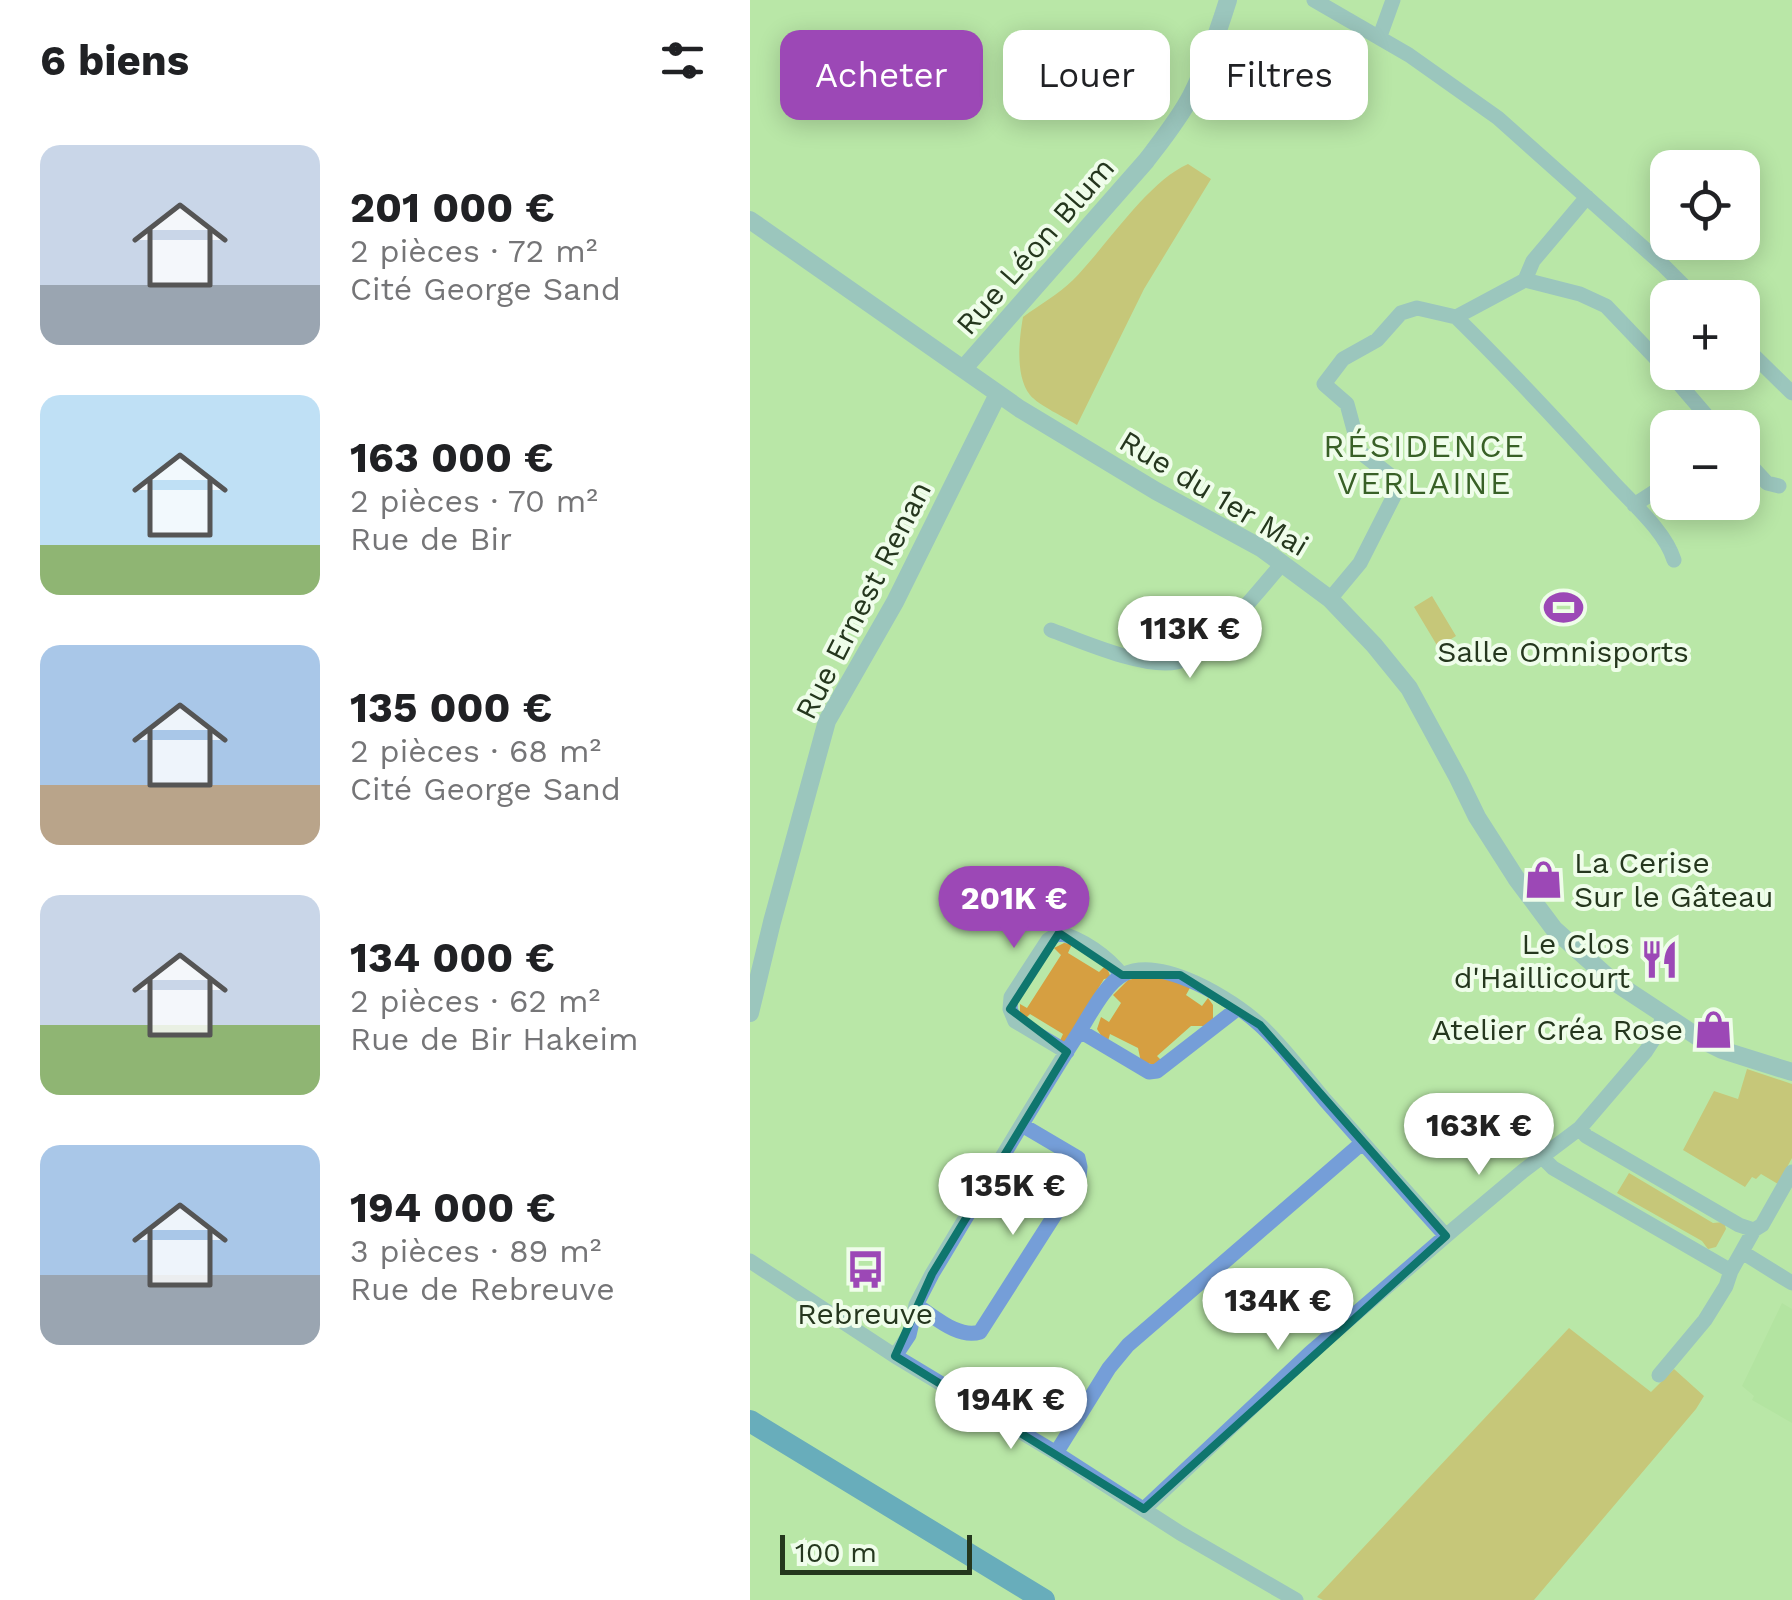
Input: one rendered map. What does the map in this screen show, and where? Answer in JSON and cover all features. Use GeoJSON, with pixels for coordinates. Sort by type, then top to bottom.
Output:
{"type":"FeatureCollection","features":[{"type":"Feature","properties":{"kind":"main road"},"geometry":{"type":"LineString","coordinates":[[750,1422],[1044,1600]]}},
{"type":"Feature","properties":{"kind":"street","name":"Rue Léon Blum"},"geometry":{"type":"LineString","coordinates":[[964,368],[1146,161],[1172,126],[1206,62],[1228,0]]}},
{"type":"Feature","properties":{"kind":"street"},"geometry":{"type":"LineString","coordinates":[[1314,0],[1380,36],[1498,118],[1676,280]]}},
{"type":"Feature","properties":{"kind":"street"},"geometry":{"type":"LineString","coordinates":[[1380,36],[1393,0]]}},
{"type":"Feature","properties":{"kind":"street"},"geometry":{"type":"LineString","coordinates":[[1456,317],[1525,280],[1533,262],[1586,197]]}},
{"type":"Feature","properties":{"kind":"street","name":"Rue du 1er Mai"},"geometry":{"type":"LineString","coordinates":[[750,220],[998,394],[1156,491],[1283,562],[1330,599],[1374,644],[1409,688],[1477,817],[1533,903],[1575,950],[1663,1016],[1722,1050],[1792,1072]]}},
{"type":"Feature","properties":{"kind":"street"},"geometry":{"type":"LineString","coordinates":[[1525,280],[1580,294],[1606,306],[1650,353]]}},
{"type":"Feature","properties":{"kind":"street"},"geometry":{"type":"LineString","coordinates":[[1330,599],[1360,563],[1396,492],[1391,476],[1360,452],[1347,404],[1324,384],[1343,359],[1377,340],[1401,313],[1417,308],[1456,317],[1634,504],[1670,546],[1674,560]]}},
{"type":"Feature","properties":{"kind":"street"},"geometry":{"type":"LineString","coordinates":[[1760,362],[1792,394]]}},
{"type":"Feature","properties":{"kind":"street"},"geometry":{"type":"LineString","coordinates":[[1684,390],[1701,410]]}},
{"type":"Feature","properties":{"kind":"street","name":"Rue Ernest Renan"},"geometry":{"type":"LineString","coordinates":[[750,1012],[827,722],[895,602],[998,394]]}},
{"type":"Feature","properties":{"kind":"street"},"geometry":{"type":"LineString","coordinates":[[1760,475],[1767,483],[1779,486]]}},
{"type":"Feature","properties":{"kind":"street"},"geometry":{"type":"LineString","coordinates":[[1634,504],[1650,494]]}},
{"type":"Feature","properties":{"kind":"street"},"geometry":{"type":"LineString","coordinates":[[1051,630],[1149,662],[1174,663],[1193,656],[1211,642],[1283,562]]}},
{"type":"Feature","properties":{"kind":"street"},"geometry":{"type":"LineString","coordinates":[[1066,1052],[1015,1020],[1010,1009],[1011,998],[1048,940],[1059,933],[1071,936],[1110,960],[1122,975]]}},
{"type":"Feature","properties":{"kind":"street"},"geometry":{"type":"LineString","coordinates":[[895,1356],[908,1336],[916,1305],[1022,1125],[1109,986],[1122,975],[1155,969],[1180,975],[1260,1024],[1446,1236]]}},
{"type":"Feature","properties":{"kind":"street"},"geometry":{"type":"LineString","coordinates":[[1080,1031],[1149,1072],[1157,1071],[1237,1009]]}},
{"type":"Feature","properties":{"kind":"street"},"geometry":{"type":"LineString","coordinates":[[1144,1509],[1310,1353],[1541,1156],[1580,1128],[1646,1051],[1663,1016]]}},
{"type":"Feature","properties":{"kind":"street"},"geometry":{"type":"LineString","coordinates":[[916,1305],[961,1333],[980,1332],[1079,1178],[1078,1158],[1022,1125]]}},
{"type":"Feature","properties":{"kind":"street"},"geometry":{"type":"LineString","coordinates":[[1580,1128],[1586,1136],[1738,1225],[1754,1230]]}},
{"type":"Feature","properties":{"kind":"street"},"geometry":{"type":"LineString","coordinates":[[1056,1453],[1128,1345],[1362,1143]]}},
{"type":"Feature","properties":{"kind":"street"},"geometry":{"type":"LineString","coordinates":[[1541,1156],[1554,1168],[1731,1271]]}},
{"type":"Feature","properties":{"kind":"street"},"geometry":{"type":"LineString","coordinates":[[1660,1375],[1704,1320],[1754,1230],[1762,1226],[1792,1172]]}},
{"type":"Feature","properties":{"kind":"street"},"geometry":{"type":"LineString","coordinates":[[1742,1252],[1792,1283]]}},
{"type":"Feature","properties":{"kind":"street"},"geometry":{"type":"LineString","coordinates":[[750,1261],[1180,1533],[1296,1600]]}},
{"type":"Feature","properties":{"kind":"highlighted area"},"geometry":{"type":"Polygon","coordinates":[[[1059,933],[1122,975],[1180,975],[1260,1025],[1446,1236],[1144,1509],[895,1356],[932,1274],[1067,1052],[1010,1009],[1059,933]]]}},
{"type":"Feature","properties":{"kind":"shaded area"},"geometry":{"type":"Polygon","coordinates":[[[1188,164],[1211,179],[1144,289],[1077,425],[1039,403],[1025,387],[1019,358],[1023,317],[1067,285],[1157,185],[1188,164]]]}},
{"type":"Feature","properties":{"kind":"shaded area"},"geometry":{"type":"Polygon","coordinates":[[[1432,596],[1456,636],[1438,647],[1414,607],[1432,596]]]}},
{"type":"Feature","properties":{"kind":"shaded area"},"geometry":{"type":"Polygon","coordinates":[[[1072,944],[1068,953],[1099,972],[1106,965],[1111,978],[1104,979],[1066,1041],[1059,1043],[1063,1034],[1030,1014],[1024,1020],[1020,1004],[1027,1008],[1061,955],[1054,948],[1072,944]]]}},
{"type":"Feature","properties":{"kind":"shaded area"},"geometry":{"type":"Polygon","coordinates":[[[1163,976],[1191,986],[1186,995],[1202,1006],[1208,998],[1213,1005],[1213,1021],[1207,1026],[1191,1026],[1157,1056],[1163,1062],[1156,1065],[1141,1062],[1138,1048],[1110,1034],[1108,1041],[1097,1029],[1101,1017],[1109,1022],[1121,1003],[1113,995],[1128,980],[1163,976]]]}},
{"type":"Feature","properties":{"kind":"shaded area"},"geometry":{"type":"Polygon","coordinates":[[[1747,1069],[1792,1084],[1792,1158],[1778,1184],[1761,1174],[1756,1179],[1752,1177],[1745,1187],[1683,1150],[1714,1091],[1738,1099],[1747,1069]]]}},
{"type":"Feature","properties":{"kind":"shaded area"},"geometry":{"type":"Polygon","coordinates":[[[1629,1173],[1713,1223],[1724,1222],[1726,1229],[1716,1247],[1708,1249],[1702,1241],[1617,1193],[1629,1173]]]}},
{"type":"Feature","properties":{"kind":"shaded area"},"geometry":{"type":"Polygon","coordinates":[[[1782,1303],[1792,1309],[1792,1423],[1752,1400],[1754,1396],[1742,1386],[1782,1303]]]}},
{"type":"Feature","properties":{"kind":"shaded area"},"geometry":{"type":"Polygon","coordinates":[[[1569,1328],[1651,1392],[1674,1369],[1704,1396],[1534,1600],[1317,1597],[1569,1328]]]}},
{"type":"Feature","properties":{"kind":"place","name":"Salle Omnisports"},"geometry":{"type":"Point","coordinates":[1563,607]}},
{"type":"Feature","properties":{"kind":"place","name":"La Cerise Sur le Gâteau"},"geometry":{"type":"Point","coordinates":[1544,879]}},
{"type":"Feature","properties":{"kind":"place","name":"Le Clos d'Haillicourt"},"geometry":{"type":"Point","coordinates":[1660,960]}},
{"type":"Feature","properties":{"kind":"place","name":"Atelier Créa Rose"},"geometry":{"type":"Point","coordinates":[1713,1029]}},
{"type":"Feature","properties":{"kind":"place","name":"Rebreuve"},"geometry":{"type":"Point","coordinates":[865,1269]}},
{"type":"Feature","properties":{"kind":"district","name":"RÉSIDENCE VERLAINE"},"geometry":{"type":"Point","coordinates":[1425,464]}}]}
